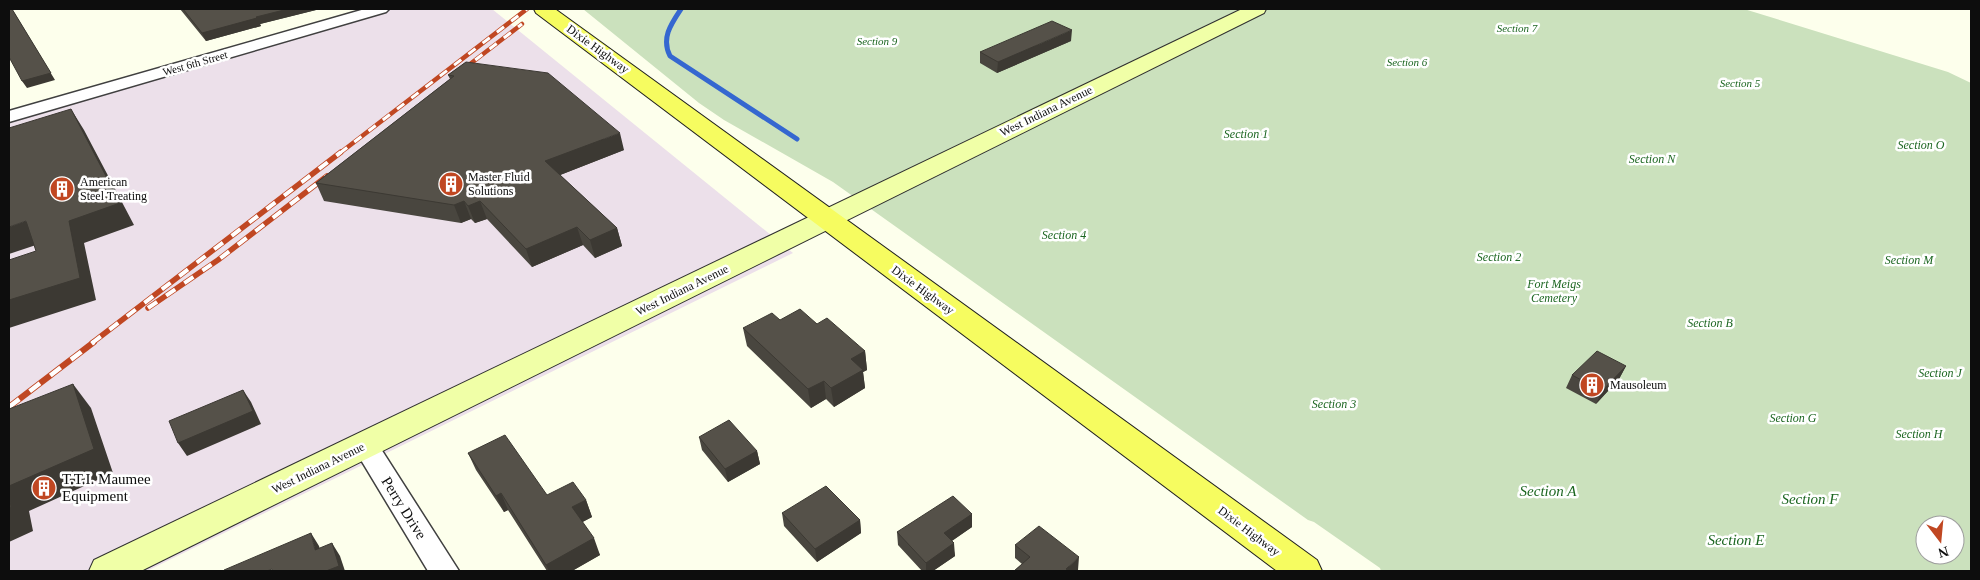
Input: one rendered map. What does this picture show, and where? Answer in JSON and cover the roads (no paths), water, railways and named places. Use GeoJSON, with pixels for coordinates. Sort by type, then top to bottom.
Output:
{"type":"FeatureCollection","features":[{"type":"Feature","properties":{"kind":"main road","name":"Dixie Highway"},"geometry":{"type":"LineString","coordinates":[[543,9],[1304,571]]}},
{"type":"Feature","properties":{"kind":"main road","name":"West Indiana Avenue"},"geometry":{"type":"LineString","coordinates":[[108,571],[1257,9]]}},
{"type":"Feature","properties":{"kind":"street","name":"West 6th Street"},"geometry":{"type":"LineString","coordinates":[[9,117],[381,9]]}},
{"type":"Feature","properties":{"kind":"street","name":"Perry Drive"},"geometry":{"type":"LineString","coordinates":[[366,445],[444,571]]}},
{"type":"Feature","properties":{"kind":"waterway"},"geometry":{"type":"LineString","coordinates":[[681,9],[668,31],[667,49],[670,56],[797,139]]}},
{"type":"Feature","properties":{"kind":"railway"},"geometry":{"type":"LineString","coordinates":[[340,153],[527,9]]}},
{"type":"Feature","properties":{"kind":"railway"},"geometry":{"type":"LineString","coordinates":[[461,71],[522,24]]}},
{"type":"Feature","properties":{"kind":"railway"},"geometry":{"type":"LineString","coordinates":[[92,343],[341,152]]}},
{"type":"Feature","properties":{"kind":"railway"},"geometry":{"type":"LineString","coordinates":[[148,308],[218,260],[327,176]]}},
{"type":"Feature","properties":{"kind":"railway"},"geometry":{"type":"LineString","coordinates":[[9,407],[94,342]]}},
{"type":"Feature","properties":{"kind":"place","name":"Master Fluid Solutions"},"geometry":{"type":"Point","coordinates":[451,184]}},
{"type":"Feature","properties":{"kind":"place","name":"American Steel Treating"},"geometry":{"type":"Point","coordinates":[62,189]}},
{"type":"Feature","properties":{"kind":"place","name":"Mausoleum"},"geometry":{"type":"Point","coordinates":[1592,385]}},
{"type":"Feature","properties":{"kind":"place","name":"T.T.I. Maumee Equipment"},"geometry":{"type":"Point","coordinates":[44,488]}},
{"type":"Feature","properties":{"kind":"park label","name":"Section 7"},"geometry":{"type":"Point","coordinates":[1517,28]}},
{"type":"Feature","properties":{"kind":"park label","name":"Section 9"},"geometry":{"type":"Point","coordinates":[877,41]}},
{"type":"Feature","properties":{"kind":"park label","name":"Section 6"},"geometry":{"type":"Point","coordinates":[1407,62]}},
{"type":"Feature","properties":{"kind":"park label","name":"Section 5"},"geometry":{"type":"Point","coordinates":[1740,83]}},
{"type":"Feature","properties":{"kind":"park label","name":"Section 1"},"geometry":{"type":"Point","coordinates":[1246,134]}},
{"type":"Feature","properties":{"kind":"park label","name":"Section O"},"geometry":{"type":"Point","coordinates":[1921,145]}},
{"type":"Feature","properties":{"kind":"park label","name":"Section N"},"geometry":{"type":"Point","coordinates":[1652,159]}},
{"type":"Feature","properties":{"kind":"park label","name":"Section 4"},"geometry":{"type":"Point","coordinates":[1064,235]}},
{"type":"Feature","properties":{"kind":"park label","name":"Section 2"},"geometry":{"type":"Point","coordinates":[1499,257]}},
{"type":"Feature","properties":{"kind":"park label","name":"Section M"},"geometry":{"type":"Point","coordinates":[1909,260]}},
{"type":"Feature","properties":{"kind":"park label","name":"Fort Meigs Cemetery"},"geometry":{"type":"Point","coordinates":[1554,291]}},
{"type":"Feature","properties":{"kind":"park label","name":"Section B"},"geometry":{"type":"Point","coordinates":[1710,323]}},
{"type":"Feature","properties":{"kind":"park label","name":"Section J"},"geometry":{"type":"Point","coordinates":[1940,373]}},
{"type":"Feature","properties":{"kind":"park label","name":"Section 3"},"geometry":{"type":"Point","coordinates":[1334,404]}},
{"type":"Feature","properties":{"kind":"park label","name":"Section G"},"geometry":{"type":"Point","coordinates":[1793,418]}},
{"type":"Feature","properties":{"kind":"park label","name":"Section H"},"geometry":{"type":"Point","coordinates":[1919,434]}},
{"type":"Feature","properties":{"kind":"park label","name":"Section A"},"geometry":{"type":"Point","coordinates":[1548,491]}},
{"type":"Feature","properties":{"kind":"park label","name":"Section F"},"geometry":{"type":"Point","coordinates":[1810,499]}},
{"type":"Feature","properties":{"kind":"park label","name":"Section E"},"geometry":{"type":"Point","coordinates":[1736,540]}}]}
